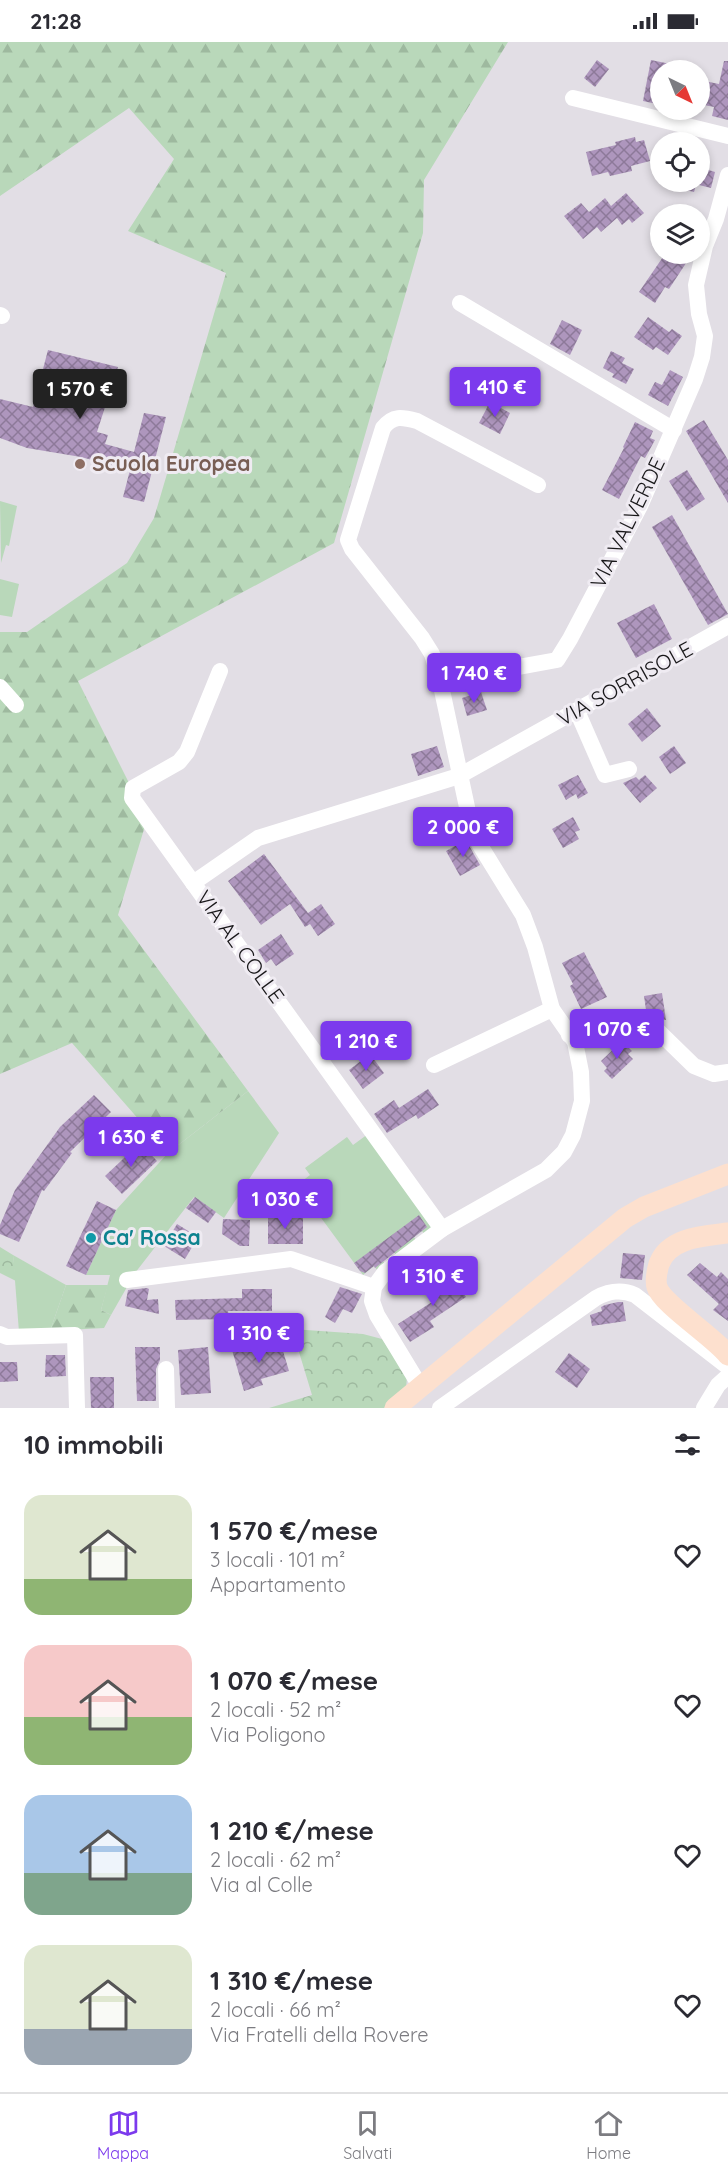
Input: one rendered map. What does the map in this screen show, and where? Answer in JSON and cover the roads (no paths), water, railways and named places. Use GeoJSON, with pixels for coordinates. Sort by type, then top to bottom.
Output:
{"type":"FeatureCollection","features":[{"type":"Feature","properties":{"kind":"main road"},"geometry":{"type":"LineString","coordinates":[[395,1408],[625,1218],[644,1207],[728,1174]]}},
{"type":"Feature","properties":{"kind":"main road"},"geometry":{"type":"LineString","coordinates":[[728,1233],[691,1238],[671,1248],[659,1263],[656,1280],[665,1299],[728,1355]]}},
{"type":"Feature","properties":{"kind":"street"},"geometry":{"type":"LineString","coordinates":[[573,98],[728,136]]}},
{"type":"Feature","properties":{"kind":"street","name":"VIA VALVERDE"},"geometry":{"type":"LineString","coordinates":[[440,681],[557,660],[570,639],[640,506],[695,379],[702,357],[705,336],[699,314],[696,285],[705,246],[716,219],[728,175]]}},
{"type":"Feature","properties":{"kind":"street"},"geometry":{"type":"LineString","coordinates":[[460,303],[674,430]]}},
{"type":"Feature","properties":{"kind":"street"},"geometry":{"type":"LineString","coordinates":[[420,1386],[377,1315],[372,1301],[374,1287],[385,1272],[442,1229],[546,1170],[564,1152],[573,1135],[582,1101],[581,1072],[577,1050],[552,1009],[535,947],[523,915],[478,842],[470,821],[440,681],[432,654],[352,549],[348,540],[383,428],[388,421],[396,418],[417,421],[538,484]]}},
{"type":"Feature","properties":{"kind":"street","name":"VIA SORRISOLE"},"geometry":{"type":"LineString","coordinates":[[194,883],[258,838],[459,776],[728,626]]}},
{"type":"Feature","properties":{"kind":"street","name":"VIA AL COLLE"},"geometry":{"type":"LineString","coordinates":[[220,671],[187,752],[179,762],[133,788],[132,798],[442,1229]]}},
{"type":"Feature","properties":{"kind":"street"},"geometry":{"type":"LineString","coordinates":[[0,687],[16,705]]}},
{"type":"Feature","properties":{"kind":"street"},"geometry":{"type":"LineString","coordinates":[[577,711],[605,775],[629,769]]}},
{"type":"Feature","properties":{"kind":"street"},"geometry":{"type":"LineString","coordinates":[[434,1065],[552,1009]]}},
{"type":"Feature","properties":{"kind":"street"},"geometry":{"type":"LineString","coordinates":[[569,1035],[586,1027],[622,1025],[655,1028],[694,1066],[714,1074],[728,1072]]}},
{"type":"Feature","properties":{"kind":"street"},"geometry":{"type":"LineString","coordinates":[[127,1280],[291,1259],[374,1287]]}},
{"type":"Feature","properties":{"kind":"street"},"geometry":{"type":"LineString","coordinates":[[440,1408],[596,1298],[617,1291],[635,1295],[728,1367]]}},
{"type":"Feature","properties":{"kind":"street"},"geometry":{"type":"LineString","coordinates":[[0,1334],[7,1337],[75,1335],[77,1408]]}},
{"type":"Feature","properties":{"kind":"street"},"geometry":{"type":"LineString","coordinates":[[166,1368],[167,1408]]}},
{"type":"Feature","properties":{"kind":"street"},"geometry":{"type":"LineString","coordinates":[[704,1408],[718,1384],[728,1376]]}},
{"type":"Feature","properties":{"kind":"place","name":"Scuola Europea"},"geometry":{"type":"Point","coordinates":[80,464]}},
{"type":"Feature","properties":{"kind":"place","name":"Ca' Rossa"},"geometry":{"type":"Point","coordinates":[91,1238]}}]}
